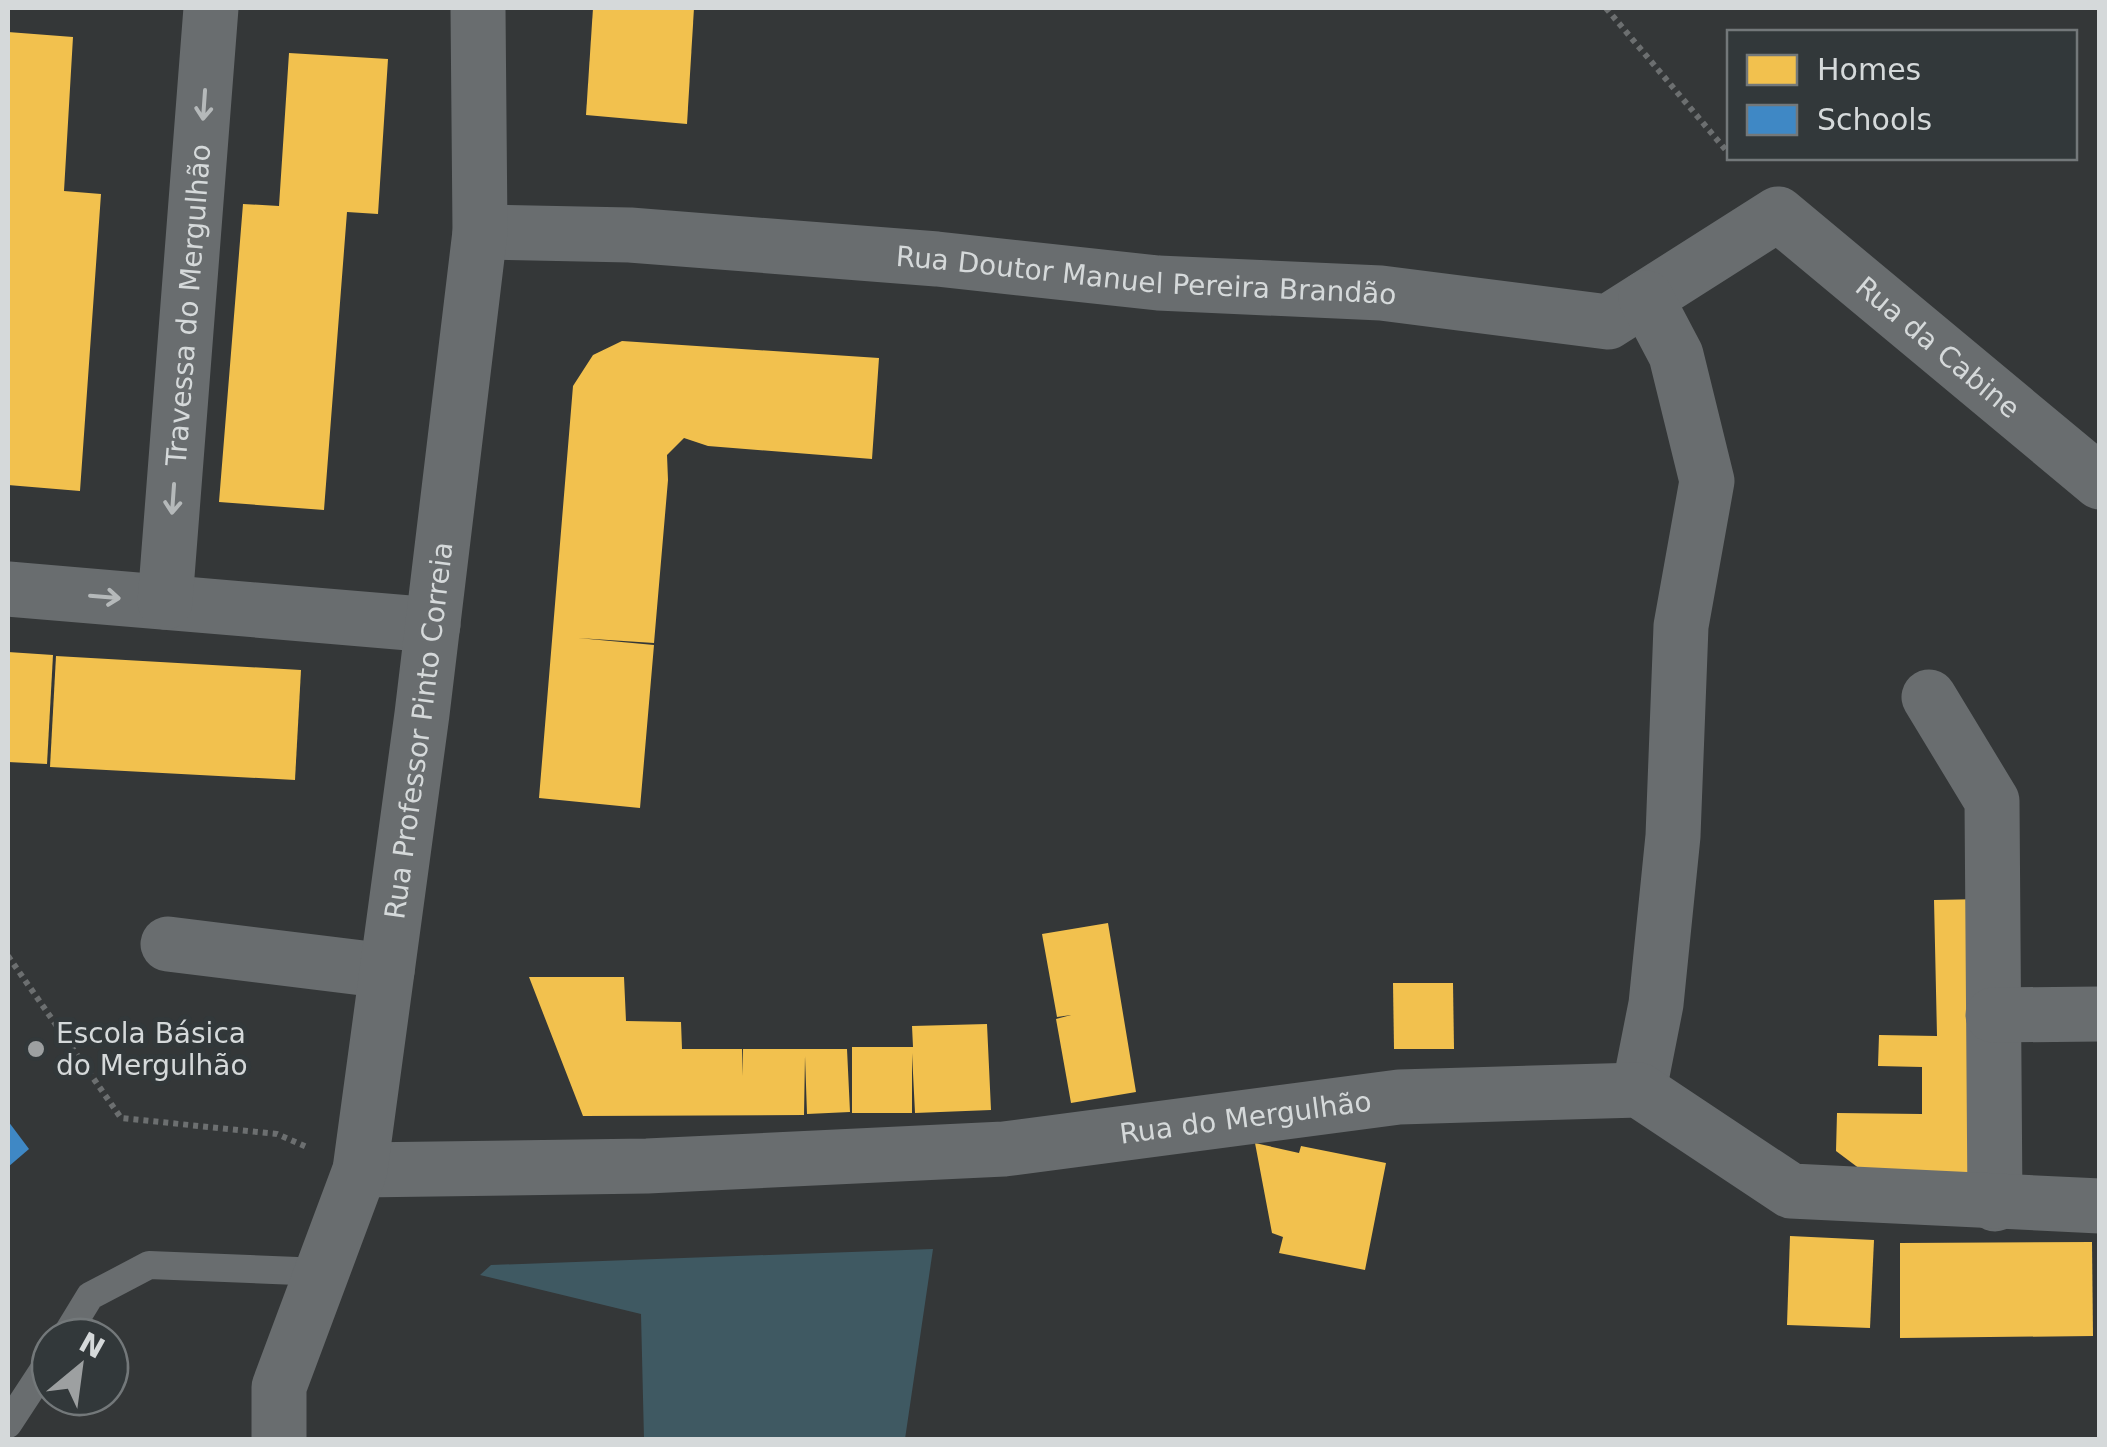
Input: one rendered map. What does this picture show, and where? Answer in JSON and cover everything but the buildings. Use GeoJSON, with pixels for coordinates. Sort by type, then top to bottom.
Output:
{"type":"FeatureCollection","features":[{"type":"Feature","properties":{"kind":"street","name":"Travessa do Mergulhão"},"geometry":{"type":"LineString","coordinates":[[165,602],[211,8]]}},
{"type":"Feature","properties":{"kind":"street","name":"Rua Professor Pinto Correia"},"geometry":{"type":"LineString","coordinates":[[279,1440],[279,1387],[360,1170],[433,625],[480,232],[478,8]]}},
{"type":"Feature","properties":{"kind":"street","name":"Rua Doutor Manuel Pereira Brandão"},"geometry":{"type":"LineString","coordinates":[[480,232],[630,235],[937,258],[1158,283],[1381,293],[1608,322],[1778,214]]}},
{"type":"Feature","properties":{"kind":"street","name":"Rua da Cabine"},"geometry":{"type":"LineString","coordinates":[[1778,214],[2100,482]]}},
{"type":"Feature","properties":{"kind":"street"},"geometry":{"type":"LineString","coordinates":[[1646,298],[1676,355],[1707,481],[1682,626],[1673,836],[1656,1004],[1639,1090],[1791,1191],[1994,1204],[2100,1206]]}},
{"type":"Feature","properties":{"kind":"street"},"geometry":{"type":"LineString","coordinates":[[8,589],[433,625]]}},
{"type":"Feature","properties":{"kind":"street"},"geometry":{"type":"LineString","coordinates":[[1929,697],[1992,800],[1994,1204]]}},
{"type":"Feature","properties":{"kind":"street"},"geometry":{"type":"LineString","coordinates":[[168,944],[387,972]]}},
{"type":"Feature","properties":{"kind":"street"},"geometry":{"type":"LineString","coordinates":[[1993,1015],[2100,1014]]}},
{"type":"Feature","properties":{"kind":"street","name":"Rua do Mergulhão"},"geometry":{"type":"LineString","coordinates":[[360,1170],[647,1166],[1004,1149],[1399,1097],[1639,1090]]}},
{"type":"Feature","properties":{"kind":"lane"},"geometry":{"type":"LineString","coordinates":[[77,1317],[90,1296],[149,1265],[322,1272]]}},
{"type":"Feature","properties":{"kind":"lane"},"geometry":{"type":"LineString","coordinates":[[8,1424],[30,1390]]}},
{"type":"Feature","properties":{"kind":"path"},"geometry":{"type":"LineString","coordinates":[[1606,8],[1727,151]]}},
{"type":"Feature","properties":{"kind":"path"},"geometry":{"type":"LineString","coordinates":[[8,956],[120,1118],[276,1134],[360,1170]]}},
{"type":"Feature","properties":{"kind":"shaded area"},"geometry":{"type":"Polygon","coordinates":[[[933,1249],[905,1439],[644,1439],[641,1314],[480,1275],[491,1265],[933,1249]]]}},
{"type":"Feature","properties":{"kind":"place","name":"Escola Básica do Mergulhão"},"geometry":{"type":"Point","coordinates":[36,1049]}}]}
